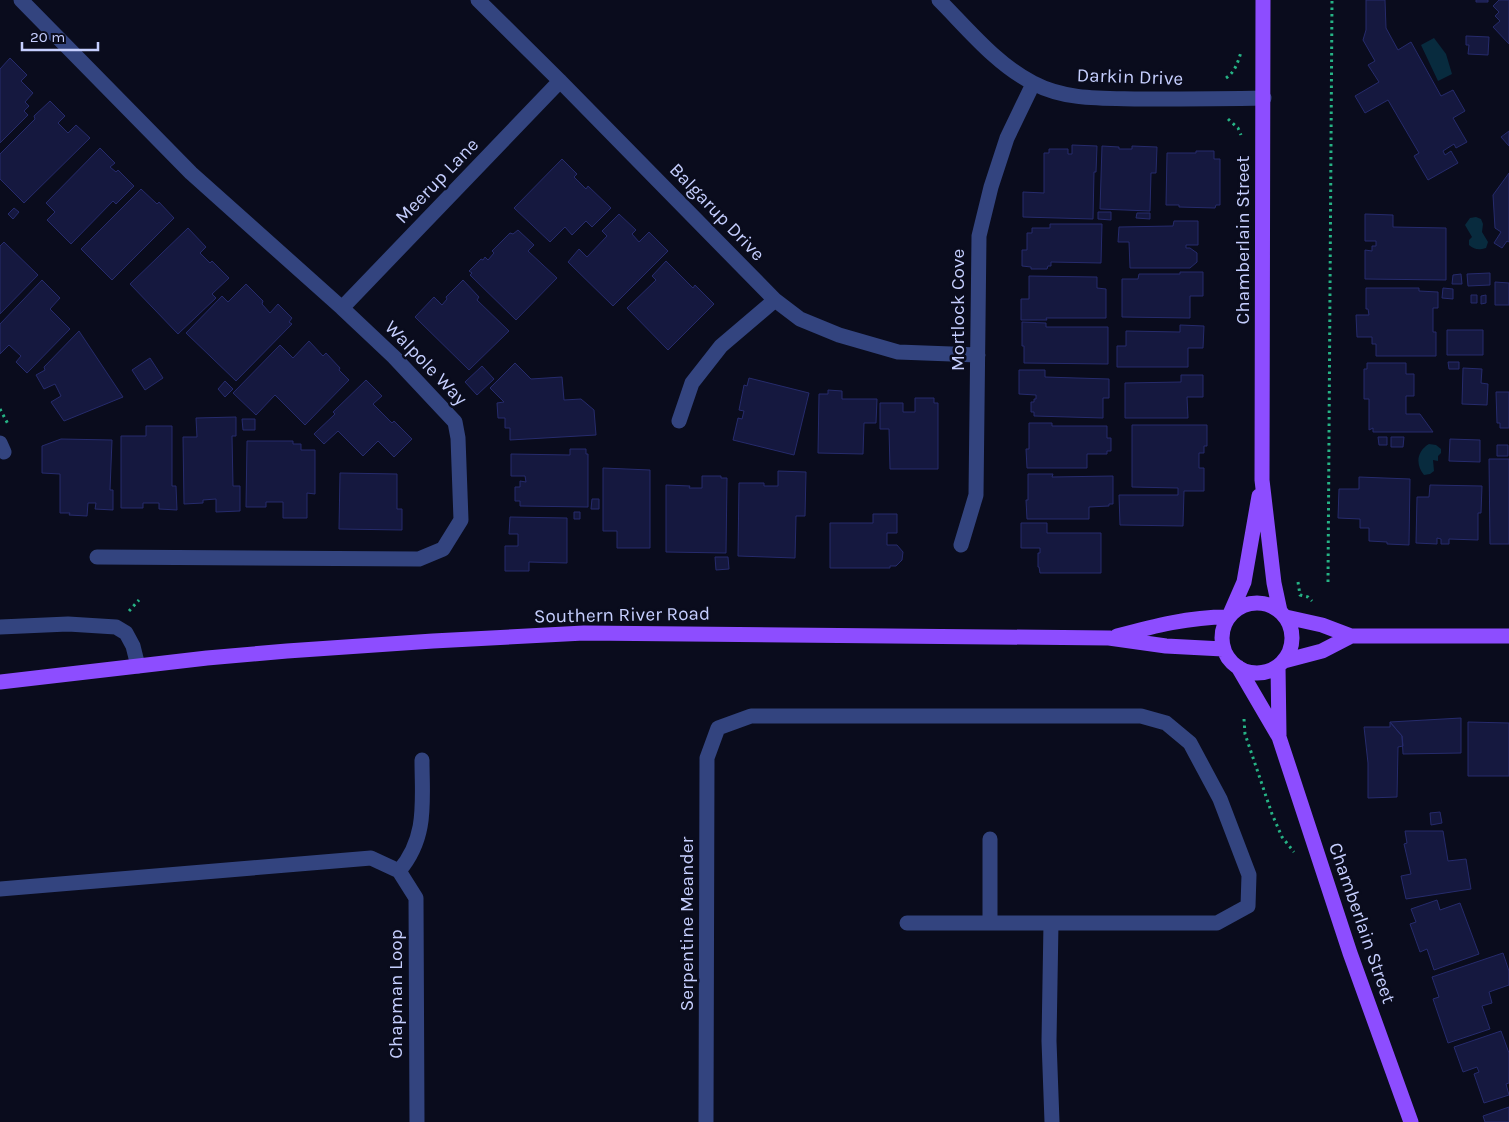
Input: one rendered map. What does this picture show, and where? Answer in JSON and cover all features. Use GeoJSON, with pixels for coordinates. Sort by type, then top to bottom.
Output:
{"type":"FeatureCollection","features":[{"type":"Feature","properties":{"kind":"main road","name":"Chamberlain Street"},"geometry":{"type":"LineString","coordinates":[[1263,0],[1262,480],[1274,583],[1283,614]]}},
{"type":"Feature","properties":{"kind":"main road","name":"Chamberlain Street"},"geometry":{"type":"LineString","coordinates":[[1228,616],[1244,582],[1262,480]]}},
{"type":"Feature","properties":{"kind":"main road"},"geometry":{"type":"LineString","coordinates":[[1351,636],[1322,651],[1281,663],[1265,672],[1258,673],[1244,671],[1229,659],[1223,649],[1222,629],[1228,616],[1239,607],[1251,602],[1263,603],[1283,614],[1322,625],[1351,636],[1509,636]]}},
{"type":"Feature","properties":{"kind":"main road"},"geometry":{"type":"LineString","coordinates":[[1281,663],[1290,650],[1292,639],[1291,627],[1283,614]]}},
{"type":"Feature","properties":{"kind":"main road","name":"Southern River Road"},"geometry":{"type":"LineString","coordinates":[[1109,638],[1164,624],[1228,616]]}},
{"type":"Feature","properties":{"kind":"main road","name":"Southern River Road"},"geometry":{"type":"LineString","coordinates":[[0,682],[207,658],[287,651],[584,633],[1109,638],[1166,646],[1223,649]]}},
{"type":"Feature","properties":{"kind":"main road","name":"Chamberlain Street"},"geometry":{"type":"LineString","coordinates":[[1279,736],[1281,663]]}},
{"type":"Feature","properties":{"kind":"main road","name":"Chamberlain Street"},"geometry":{"type":"LineString","coordinates":[[1238,667],[1279,736],[1350,953],[1411,1122]]}},
{"type":"Feature","properties":{"kind":"street","name":"Walpole Way"},"geometry":{"type":"LineString","coordinates":[[21,0],[191,172],[394,357],[455,422],[458,438],[461,520],[443,549],[418,559],[97,557]]}},
{"type":"Feature","properties":{"kind":"street","name":"Balgarup Drive"},"geometry":{"type":"LineString","coordinates":[[478,0],[775,300],[800,319],[839,335],[898,352],[978,355]]}},
{"type":"Feature","properties":{"kind":"street","name":"Darkin Drive"},"geometry":{"type":"LineString","coordinates":[[939,0],[1004,64],[1034,84],[1058,93],[1079,98],[1200,100],[1264,98]]}},
{"type":"Feature","properties":{"kind":"street","name":"Meerup Lane"},"geometry":{"type":"LineString","coordinates":[[342,308],[560,81]]}},
{"type":"Feature","properties":{"kind":"street","name":"Mortlock Cove"},"geometry":{"type":"LineString","coordinates":[[961,544],[976,495],[979,236],[991,187],[1008,138],[1034,84]]}},
{"type":"Feature","properties":{"kind":"street"},"geometry":{"type":"LineString","coordinates":[[679,420],[692,383],[721,346],[775,300]]}},
{"type":"Feature","properties":{"kind":"street"},"geometry":{"type":"LineString","coordinates":[[0,627],[68,624],[116,626],[126,633],[133,646],[138,666]]}},
{"type":"Feature","properties":{"kind":"street","name":"Serpentine Meander"},"geometry":{"type":"LineString","coordinates":[[706,1122],[707,758],[718,728],[751,716],[1141,716],[1166,723],[1190,743],[1220,799],[1248,875],[1248,906],[1217,922],[1051,923]]}},
{"type":"Feature","properties":{"kind":"street"},"geometry":{"type":"LineString","coordinates":[[0,888],[371,858],[399,871],[408,860],[417,839],[422,820],[422,760]]}},
{"type":"Feature","properties":{"kind":"street"},"geometry":{"type":"LineString","coordinates":[[990,839],[990,923]]}},
{"type":"Feature","properties":{"kind":"street","name":"Chapman Loop"},"geometry":{"type":"LineString","coordinates":[[399,871],[416,898],[417,1122]]}},
{"type":"Feature","properties":{"kind":"street"},"geometry":{"type":"LineString","coordinates":[[907,923],[1051,923],[1051,1018],[1049,1041],[1052,1122]]}},
{"type":"Feature","properties":{"kind":"path"},"geometry":{"type":"LineString","coordinates":[[1328,582],[1332,0]]}},
{"type":"Feature","properties":{"kind":"path"},"geometry":{"type":"LineString","coordinates":[[1220,80],[1228,77],[1236,67],[1242,49]]}},
{"type":"Feature","properties":{"kind":"path"},"geometry":{"type":"LineString","coordinates":[[1221,114],[1238,128],[1243,138]]}},
{"type":"Feature","properties":{"kind":"path"},"geometry":{"type":"LineString","coordinates":[[1298,582],[1300,594],[1316,604]]}},
{"type":"Feature","properties":{"kind":"path"},"geometry":{"type":"LineString","coordinates":[[1244,717],[1245,734],[1272,814],[1282,837],[1295,852]]}},
{"type":"Feature","properties":{"kind":"water"},"geometry":{"type":"Polygon","coordinates":[[[1434,38],[1446,54],[1452,74],[1438,81],[1421,45],[1434,38]]]}},
{"type":"Feature","properties":{"kind":"water"},"geometry":{"type":"Polygon","coordinates":[[[1476,217],[1481,219],[1483,224],[1482,232],[1488,242],[1486,248],[1477,249],[1469,245],[1469,240],[1472,237],[1465,225],[1470,218],[1476,217]]]}},
{"type":"Feature","properties":{"kind":"water"},"geometry":{"type":"Polygon","coordinates":[[[1429,444],[1436,445],[1441,449],[1441,453],[1438,456],[1438,461],[1433,460],[1434,471],[1424,475],[1418,462],[1422,450],[1429,444]]]}},
{"type":"Feature","properties":{"kind":"building"},"geometry":{"type":"Polygon","coordinates":[[[1366,0],[1385,0],[1386,28],[1398,50],[1411,42],[1441,96],[1453,90],[1465,111],[1453,118],[1467,142],[1456,148],[1454,144],[1443,151],[1445,155],[1451,151],[1458,163],[1428,180],[1414,156],[1419,153],[1388,100],[1365,113],[1355,96],[1379,82],[1368,65],[1375,61],[1363,40],[1366,30],[1366,0]]]}},
{"type":"Feature","properties":{"kind":"building"},"geometry":{"type":"Polygon","coordinates":[[[1476,0],[1488,0],[1488,2],[1476,2],[1476,0]]]}},
{"type":"Feature","properties":{"kind":"building"},"geometry":{"type":"Polygon","coordinates":[[[1499,0],[1509,0],[1509,44],[1493,27],[1500,21],[1495,16],[1499,12],[1493,6],[1499,0]]]}},
{"type":"Feature","properties":{"kind":"building"},"geometry":{"type":"Polygon","coordinates":[[[1466,36],[1489,37],[1488,55],[1468,54],[1469,45],[1466,45],[1466,36]]]}},
{"type":"Feature","properties":{"kind":"building"},"geometry":{"type":"Polygon","coordinates":[[[10,58],[27,75],[21,81],[33,93],[25,102],[29,106],[24,111],[28,115],[0,143],[0,69],[10,58]]]}},
{"type":"Feature","properties":{"kind":"building"},"geometry":{"type":"Polygon","coordinates":[[[50,101],[65,116],[58,123],[68,133],[76,125],[90,138],[24,203],[0,179],[0,154],[50,101]]]}},
{"type":"Feature","properties":{"kind":"building"},"geometry":{"type":"Polygon","coordinates":[[[1509,131],[1509,146],[1501,137],[1509,131]]]}},
{"type":"Feature","properties":{"kind":"building"},"geometry":{"type":"Polygon","coordinates":[[[1072,145],[1097,146],[1096,172],[1094,172],[1093,219],[1023,217],[1023,192],[1044,193],[1044,153],[1049,153],[1049,149],[1068,149],[1068,154],[1072,154],[1072,145]]]}},
{"type":"Feature","properties":{"kind":"building"},"geometry":{"type":"Polygon","coordinates":[[[1102,146],[1119,147],[1119,149],[1132,149],[1132,146],[1157,147],[1156,173],[1151,173],[1150,211],[1100,209],[1102,146]]]}},
{"type":"Feature","properties":{"kind":"building"},"geometry":{"type":"Polygon","coordinates":[[[100,148],[115,163],[110,167],[116,172],[118,170],[134,186],[116,204],[113,201],[71,244],[47,220],[55,212],[46,203],[100,148]]]}},
{"type":"Feature","properties":{"kind":"building"},"geometry":{"type":"Polygon","coordinates":[[[1196,151],[1214,151],[1214,159],[1220,159],[1220,205],[1216,205],[1215,208],[1166,205],[1167,153],[1196,153],[1196,151]]]}},
{"type":"Feature","properties":{"kind":"building"},"geometry":{"type":"Polygon","coordinates":[[[562,159],[577,174],[574,177],[586,189],[588,186],[611,208],[592,227],[586,221],[572,235],[565,227],[550,242],[514,208],[562,159]]]}},
{"type":"Feature","properties":{"kind":"building"},"geometry":{"type":"Polygon","coordinates":[[[1509,173],[1509,242],[1507,241],[1502,248],[1494,243],[1501,232],[1495,228],[1493,195],[1509,173]]]}},
{"type":"Feature","properties":{"kind":"building"},"geometry":{"type":"Polygon","coordinates":[[[141,189],[157,204],[159,202],[174,218],[112,280],[81,249],[141,189]]]}},
{"type":"Feature","properties":{"kind":"building"},"geometry":{"type":"Polygon","coordinates":[[[14,208],[19,212],[13,219],[8,214],[14,208]]]}},
{"type":"Feature","properties":{"kind":"building"},"geometry":{"type":"Polygon","coordinates":[[[1098,212],[1111,212],[1111,220],[1098,219],[1098,212]]]}},
{"type":"Feature","properties":{"kind":"building"},"geometry":{"type":"Polygon","coordinates":[[[1137,213],[1150,213],[1150,219],[1136,218],[1137,213]]]}},
{"type":"Feature","properties":{"kind":"building"},"geometry":{"type":"Polygon","coordinates":[[[619,214],[636,230],[632,234],[639,242],[649,232],[668,251],[613,306],[568,262],[579,249],[587,257],[607,236],[602,231],[619,214]]]}},
{"type":"Feature","properties":{"kind":"building"},"geometry":{"type":"Polygon","coordinates":[[[1365,214],[1393,215],[1393,227],[1446,228],[1446,280],[1365,279],[1365,250],[1372,251],[1372,246],[1376,246],[1376,241],[1365,241],[1365,214]]]}},
{"type":"Feature","properties":{"kind":"building"},"geometry":{"type":"Polygon","coordinates":[[[1174,221],[1198,221],[1198,245],[1186,245],[1186,248],[1190,248],[1197,253],[1197,262],[1190,268],[1130,268],[1129,242],[1118,242],[1119,227],[1173,226],[1174,221]]]}},
{"type":"Feature","properties":{"kind":"building"},"geometry":{"type":"Polygon","coordinates":[[[1050,224],[1102,224],[1101,263],[1051,262],[1051,266],[1048,266],[1047,269],[1031,269],[1031,267],[1022,266],[1022,250],[1027,250],[1027,233],[1032,233],[1032,228],[1050,228],[1050,224]]]}},
{"type":"Feature","properties":{"kind":"building"},"geometry":{"type":"Polygon","coordinates":[[[188,228],[206,247],[200,253],[210,263],[212,261],[229,278],[212,294],[216,298],[178,334],[130,284],[188,228]]]}},
{"type":"Feature","properties":{"kind":"building"},"geometry":{"type":"Polygon","coordinates":[[[518,230],[534,245],[528,251],[557,278],[516,320],[470,275],[472,273],[469,271],[481,259],[483,260],[485,257],[488,260],[494,253],[492,251],[510,233],[513,234],[518,230]]]}},
{"type":"Feature","properties":{"kind":"building"},"geometry":{"type":"Polygon","coordinates":[[[4,242],[38,275],[0,314],[0,246],[4,242]]]}},
{"type":"Feature","properties":{"kind":"building"},"geometry":{"type":"Polygon","coordinates":[[[666,261],[693,288],[695,285],[714,304],[668,350],[627,308],[656,280],[652,276],[666,261]]]}},
{"type":"Feature","properties":{"kind":"building"},"geometry":{"type":"Polygon","coordinates":[[[1180,272],[1203,272],[1203,296],[1190,296],[1190,318],[1122,317],[1122,279],[1138,279],[1139,274],[1180,274],[1180,272]]]}},
{"type":"Feature","properties":{"kind":"building"},"geometry":{"type":"Polygon","coordinates":[[[1490,273],[1490,285],[1468,286],[1467,274],[1490,273]]]}},
{"type":"Feature","properties":{"kind":"building"},"geometry":{"type":"Polygon","coordinates":[[[1461,274],[1462,284],[1452,284],[1453,275],[1461,274]]]}},
{"type":"Feature","properties":{"kind":"building"},"geometry":{"type":"Polygon","coordinates":[[[1029,276],[1097,277],[1097,288],[1106,289],[1106,318],[1021,320],[1021,299],[1029,299],[1029,276]]]}},
{"type":"Feature","properties":{"kind":"building"},"geometry":{"type":"Polygon","coordinates":[[[42,280],[60,298],[50,309],[70,329],[27,373],[16,362],[21,356],[9,345],[0,354],[0,324],[42,280]]]}},
{"type":"Feature","properties":{"kind":"building"},"geometry":{"type":"Polygon","coordinates":[[[463,280],[479,297],[477,300],[509,331],[469,370],[415,317],[434,297],[442,305],[447,299],[446,297],[463,280]]]}},
{"type":"Feature","properties":{"kind":"building"},"geometry":{"type":"Polygon","coordinates":[[[1495,282],[1509,283],[1509,305],[1495,305],[1495,282]]]}},
{"type":"Feature","properties":{"kind":"building"},"geometry":{"type":"Polygon","coordinates":[[[246,284],[263,301],[262,304],[270,313],[278,304],[292,318],[289,322],[292,324],[236,381],[186,333],[222,296],[228,302],[246,284]]]}},
{"type":"Feature","properties":{"kind":"building"},"geometry":{"type":"Polygon","coordinates":[[[1366,288],[1419,288],[1419,291],[1438,292],[1438,308],[1433,308],[1436,356],[1376,356],[1376,344],[1372,344],[1372,337],[1357,337],[1356,315],[1369,315],[1368,309],[1366,309],[1366,288]]]}},
{"type":"Feature","properties":{"kind":"building"},"geometry":{"type":"Polygon","coordinates":[[[1443,288],[1453,289],[1453,299],[1442,298],[1443,288]]]}},
{"type":"Feature","properties":{"kind":"building"},"geometry":{"type":"Polygon","coordinates":[[[1471,295],[1477,295],[1477,303],[1471,303],[1471,295]]]}},
{"type":"Feature","properties":{"kind":"building"},"geometry":{"type":"Polygon","coordinates":[[[1486,295],[1486,303],[1481,304],[1481,296],[1486,295]]]}},
{"type":"Feature","properties":{"kind":"building"},"geometry":{"type":"Polygon","coordinates":[[[1022,322],[1046,323],[1046,327],[1108,327],[1108,364],[1024,363],[1022,322]]]}},
{"type":"Feature","properties":{"kind":"building"},"geometry":{"type":"Polygon","coordinates":[[[1180,325],[1204,326],[1203,348],[1188,348],[1188,367],[1117,367],[1117,346],[1126,346],[1126,331],[1180,332],[1180,325]]]}},
{"type":"Feature","properties":{"kind":"building"},"geometry":{"type":"Polygon","coordinates":[[[1447,330],[1483,330],[1483,355],[1447,355],[1447,330]]]}},
{"type":"Feature","properties":{"kind":"building"},"geometry":{"type":"Polygon","coordinates":[[[79,331],[123,397],[64,421],[51,402],[61,396],[55,384],[44,389],[36,375],[45,370],[44,367],[79,331]]]}},
{"type":"Feature","properties":{"kind":"building"},"geometry":{"type":"Polygon","coordinates":[[[309,341],[323,356],[326,353],[349,380],[305,425],[275,395],[256,415],[233,393],[280,345],[293,358],[309,341]]]}},
{"type":"Feature","properties":{"kind":"building"},"geometry":{"type":"Polygon","coordinates":[[[150,358],[163,378],[145,390],[132,370],[150,358]]]}},
{"type":"Feature","properties":{"kind":"building"},"geometry":{"type":"Polygon","coordinates":[[[1448,362],[1459,362],[1459,369],[1449,369],[1448,362]]]}},
{"type":"Feature","properties":{"kind":"building"},"geometry":{"type":"Polygon","coordinates":[[[515,363],[531,379],[562,377],[564,400],[581,399],[594,410],[596,435],[510,440],[510,428],[505,428],[505,418],[498,418],[497,403],[504,402],[490,388],[515,363]]]}},
{"type":"Feature","properties":{"kind":"building"},"geometry":{"type":"Polygon","coordinates":[[[1367,363],[1406,363],[1406,374],[1414,374],[1414,396],[1406,396],[1406,414],[1420,414],[1433,432],[1373,432],[1373,428],[1369,430],[1369,399],[1364,399],[1364,369],[1367,369],[1367,363]]]}},
{"type":"Feature","properties":{"kind":"building"},"geometry":{"type":"Polygon","coordinates":[[[482,366],[494,379],[477,395],[465,382],[482,366]]]}},
{"type":"Feature","properties":{"kind":"building"},"geometry":{"type":"Polygon","coordinates":[[[1463,368],[1482,369],[1481,383],[1488,384],[1487,405],[1462,404],[1463,368]]]}},
{"type":"Feature","properties":{"kind":"building"},"geometry":{"type":"Polygon","coordinates":[[[1019,370],[1045,370],[1045,377],[1109,379],[1109,398],[1103,398],[1103,418],[1034,416],[1034,412],[1031,412],[1031,402],[1034,402],[1036,395],[1019,394],[1019,370]]]}},
{"type":"Feature","properties":{"kind":"building"},"geometry":{"type":"Polygon","coordinates":[[[1181,375],[1203,375],[1203,397],[1187,397],[1188,418],[1125,418],[1125,383],[1181,382],[1181,375]]]}},
{"type":"Feature","properties":{"kind":"building"},"geometry":{"type":"Polygon","coordinates":[[[749,378],[809,393],[794,455],[733,440],[738,418],[742,419],[744,411],[739,410],[744,385],[747,386],[749,378]]]}},
{"type":"Feature","properties":{"kind":"building"},"geometry":{"type":"Polygon","coordinates":[[[366,380],[382,396],[373,404],[412,439],[394,457],[378,441],[363,456],[338,431],[324,444],[314,434],[335,414],[333,412],[366,380]]]}},
{"type":"Feature","properties":{"kind":"building"},"geometry":{"type":"Polygon","coordinates":[[[225,381],[233,389],[225,397],[218,389],[225,381]]]}},
{"type":"Feature","properties":{"kind":"building"},"geometry":{"type":"Polygon","coordinates":[[[828,390],[842,391],[842,399],[877,399],[876,423],[864,423],[863,454],[818,453],[819,394],[828,394],[828,390]]]}},
{"type":"Feature","properties":{"kind":"building"},"geometry":{"type":"Polygon","coordinates":[[[1496,392],[1509,392],[1509,428],[1500,428],[1500,423],[1497,423],[1496,392]]]}},
{"type":"Feature","properties":{"kind":"building"},"geometry":{"type":"Polygon","coordinates":[[[915,398],[934,398],[934,403],[938,403],[938,469],[890,469],[889,429],[880,429],[880,403],[903,403],[903,412],[915,412],[915,398]]]}},
{"type":"Feature","properties":{"kind":"building"},"geometry":{"type":"Polygon","coordinates":[[[236,417],[236,436],[232,436],[233,486],[240,486],[240,511],[216,512],[216,499],[203,500],[203,503],[184,504],[183,437],[197,437],[196,418],[236,417]]]}},
{"type":"Feature","properties":{"kind":"building"},"geometry":{"type":"Polygon","coordinates":[[[242,419],[255,419],[255,430],[243,430],[242,419]]]}},
{"type":"Feature","properties":{"kind":"building"},"geometry":{"type":"Polygon","coordinates":[[[1029,423],[1052,423],[1052,426],[1107,426],[1107,438],[1111,438],[1111,451],[1107,451],[1107,454],[1087,454],[1087,468],[1027,468],[1026,449],[1029,449],[1029,423]]]}},
{"type":"Feature","properties":{"kind":"building"},"geometry":{"type":"Polygon","coordinates":[[[1132,425],[1207,425],[1207,446],[1204,446],[1204,453],[1199,453],[1199,468],[1204,468],[1204,491],[1184,491],[1183,526],[1120,525],[1119,495],[1178,495],[1178,488],[1132,487],[1132,425]]]}},
{"type":"Feature","properties":{"kind":"building"},"geometry":{"type":"Polygon","coordinates":[[[146,426],[172,426],[172,486],[176,486],[177,510],[159,509],[159,503],[143,503],[143,508],[121,508],[121,436],[146,436],[146,426]]]}},
{"type":"Feature","properties":{"kind":"building"},"geometry":{"type":"Polygon","coordinates":[[[1378,437],[1387,437],[1387,445],[1379,445],[1378,437]]]}},
{"type":"Feature","properties":{"kind":"building"},"geometry":{"type":"Polygon","coordinates":[[[1391,437],[1404,437],[1403,447],[1391,447],[1391,437]]]}},
{"type":"Feature","properties":{"kind":"building"},"geometry":{"type":"Polygon","coordinates":[[[61,439],[112,440],[110,490],[113,490],[113,510],[95,509],[96,503],[88,503],[87,516],[60,513],[60,474],[42,473],[42,446],[61,439]]]}},
{"type":"Feature","properties":{"kind":"building"},"geometry":{"type":"Polygon","coordinates":[[[1450,439],[1480,440],[1480,462],[1449,461],[1450,439]]]}},
{"type":"Feature","properties":{"kind":"building"},"geometry":{"type":"Polygon","coordinates":[[[247,441],[293,441],[293,444],[301,444],[301,450],[315,450],[315,494],[307,493],[307,518],[283,518],[283,502],[266,502],[266,507],[246,507],[247,441]]]}},
{"type":"Feature","properties":{"kind":"building"},"geometry":{"type":"Polygon","coordinates":[[[1497,445],[1508,445],[1508,456],[1497,456],[1497,445]]]}},
{"type":"Feature","properties":{"kind":"building"},"geometry":{"type":"Polygon","coordinates":[[[570,449],[586,449],[586,454],[588,454],[588,507],[520,506],[520,501],[515,501],[515,487],[520,487],[520,481],[526,482],[525,476],[511,476],[511,454],[570,455],[570,449]]]}},
{"type":"Feature","properties":{"kind":"building"},"geometry":{"type":"Polygon","coordinates":[[[1489,459],[1509,459],[1509,544],[1490,544],[1489,459]]]}},
{"type":"Feature","properties":{"kind":"building"},"geometry":{"type":"Polygon","coordinates":[[[603,468],[650,470],[650,548],[617,548],[617,531],[603,531],[603,468]]]}},
{"type":"Feature","properties":{"kind":"building"},"geometry":{"type":"Polygon","coordinates":[[[778,471],[806,472],[805,516],[796,516],[795,558],[738,556],[739,483],[764,483],[764,486],[778,486],[778,471]]]}},
{"type":"Feature","properties":{"kind":"building"},"geometry":{"type":"Polygon","coordinates":[[[340,473],[397,474],[397,509],[402,509],[402,530],[339,529],[340,473]]]}},
{"type":"Feature","properties":{"kind":"building"},"geometry":{"type":"Polygon","coordinates":[[[1028,474],[1053,474],[1052,477],[1113,476],[1113,504],[1089,507],[1089,519],[1027,519],[1028,474]]]}},
{"type":"Feature","properties":{"kind":"building"},"geometry":{"type":"Polygon","coordinates":[[[702,476],[721,476],[721,478],[727,478],[726,553],[666,552],[666,485],[702,488],[702,476]]]}},
{"type":"Feature","properties":{"kind":"building"},"geometry":{"type":"Polygon","coordinates":[[[1359,477],[1410,479],[1409,545],[1369,541],[1369,528],[1360,528],[1360,519],[1338,518],[1339,489],[1359,489],[1359,477]]]}},
{"type":"Feature","properties":{"kind":"building"},"geometry":{"type":"Polygon","coordinates":[[[1430,485],[1482,486],[1481,513],[1478,513],[1478,540],[1449,539],[1449,544],[1441,544],[1441,539],[1437,538],[1437,544],[1416,543],[1417,497],[1429,497],[1430,485]]]}},
{"type":"Feature","properties":{"kind":"building"},"geometry":{"type":"Polygon","coordinates":[[[592,499],[599,499],[599,509],[591,509],[592,499]]]}},
{"type":"Feature","properties":{"kind":"building"},"geometry":{"type":"Polygon","coordinates":[[[574,512],[580,512],[580,519],[574,519],[574,512]]]}},
{"type":"Feature","properties":{"kind":"building"},"geometry":{"type":"Polygon","coordinates":[[[873,514],[897,514],[897,533],[887,533],[887,545],[897,545],[903,552],[902,560],[896,566],[890,566],[890,568],[830,568],[830,523],[873,523],[873,514]]]}},
{"type":"Feature","properties":{"kind":"building"},"geometry":{"type":"Polygon","coordinates":[[[510,517],[567,518],[567,563],[529,562],[529,571],[505,571],[505,546],[518,546],[518,534],[509,534],[510,517]]]}},
{"type":"Feature","properties":{"kind":"building"},"geometry":{"type":"Polygon","coordinates":[[[1021,523],[1047,523],[1047,533],[1101,533],[1101,573],[1040,573],[1038,553],[1040,553],[1040,548],[1021,548],[1021,523]]]}},
{"type":"Feature","properties":{"kind":"building"},"geometry":{"type":"Polygon","coordinates":[[[715,557],[728,557],[729,569],[716,570],[715,557]]]}},
{"type":"Feature","properties":{"kind":"building"},"geometry":{"type":"Polygon","coordinates":[[[1461,718],[1461,753],[1403,754],[1402,736],[1390,722],[1461,718]]]}},
{"type":"Feature","properties":{"kind":"building"},"geometry":{"type":"Polygon","coordinates":[[[1390,722],[1402,736],[1403,746],[1398,747],[1397,797],[1368,798],[1368,763],[1364,727],[1390,727],[1390,722]]]}},
{"type":"Feature","properties":{"kind":"building"},"geometry":{"type":"Polygon","coordinates":[[[1468,722],[1509,723],[1509,776],[1468,776],[1468,722]]]}},
{"type":"Feature","properties":{"kind":"building"},"geometry":{"type":"Polygon","coordinates":[[[1440,812],[1442,823],[1431,825],[1430,813],[1440,812]]]}},
{"type":"Feature","properties":{"kind":"building"},"geometry":{"type":"Polygon","coordinates":[[[1405,831],[1443,831],[1448,861],[1466,859],[1471,889],[1406,899],[1401,876],[1411,874],[1404,844],[1407,843],[1405,831]]]}},
{"type":"Feature","properties":{"kind":"building"},"geometry":{"type":"Polygon","coordinates":[[[1437,900],[1440,910],[1460,903],[1479,954],[1434,970],[1427,949],[1420,952],[1410,924],[1416,922],[1411,909],[1437,900]]]}},
{"type":"Feature","properties":{"kind":"building"},"geometry":{"type":"Polygon","coordinates":[[[1503,953],[1509,971],[1509,985],[1489,992],[1492,1003],[1482,1006],[1490,1029],[1448,1043],[1433,999],[1439,997],[1432,977],[1503,953]]]}},
{"type":"Feature","properties":{"kind":"building"},"geometry":{"type":"Polygon","coordinates":[[[1501,1031],[1509,1053],[1509,1083],[1506,1084],[1509,1095],[1484,1103],[1474,1074],[1479,1072],[1477,1067],[1463,1072],[1454,1047],[1501,1031]]]}},
{"type":"Feature","properties":{"kind":"building"},"geometry":{"type":"Polygon","coordinates":[[[1509,1107],[1509,1122],[1485,1122],[1483,1116],[1509,1107]]]}}]}
